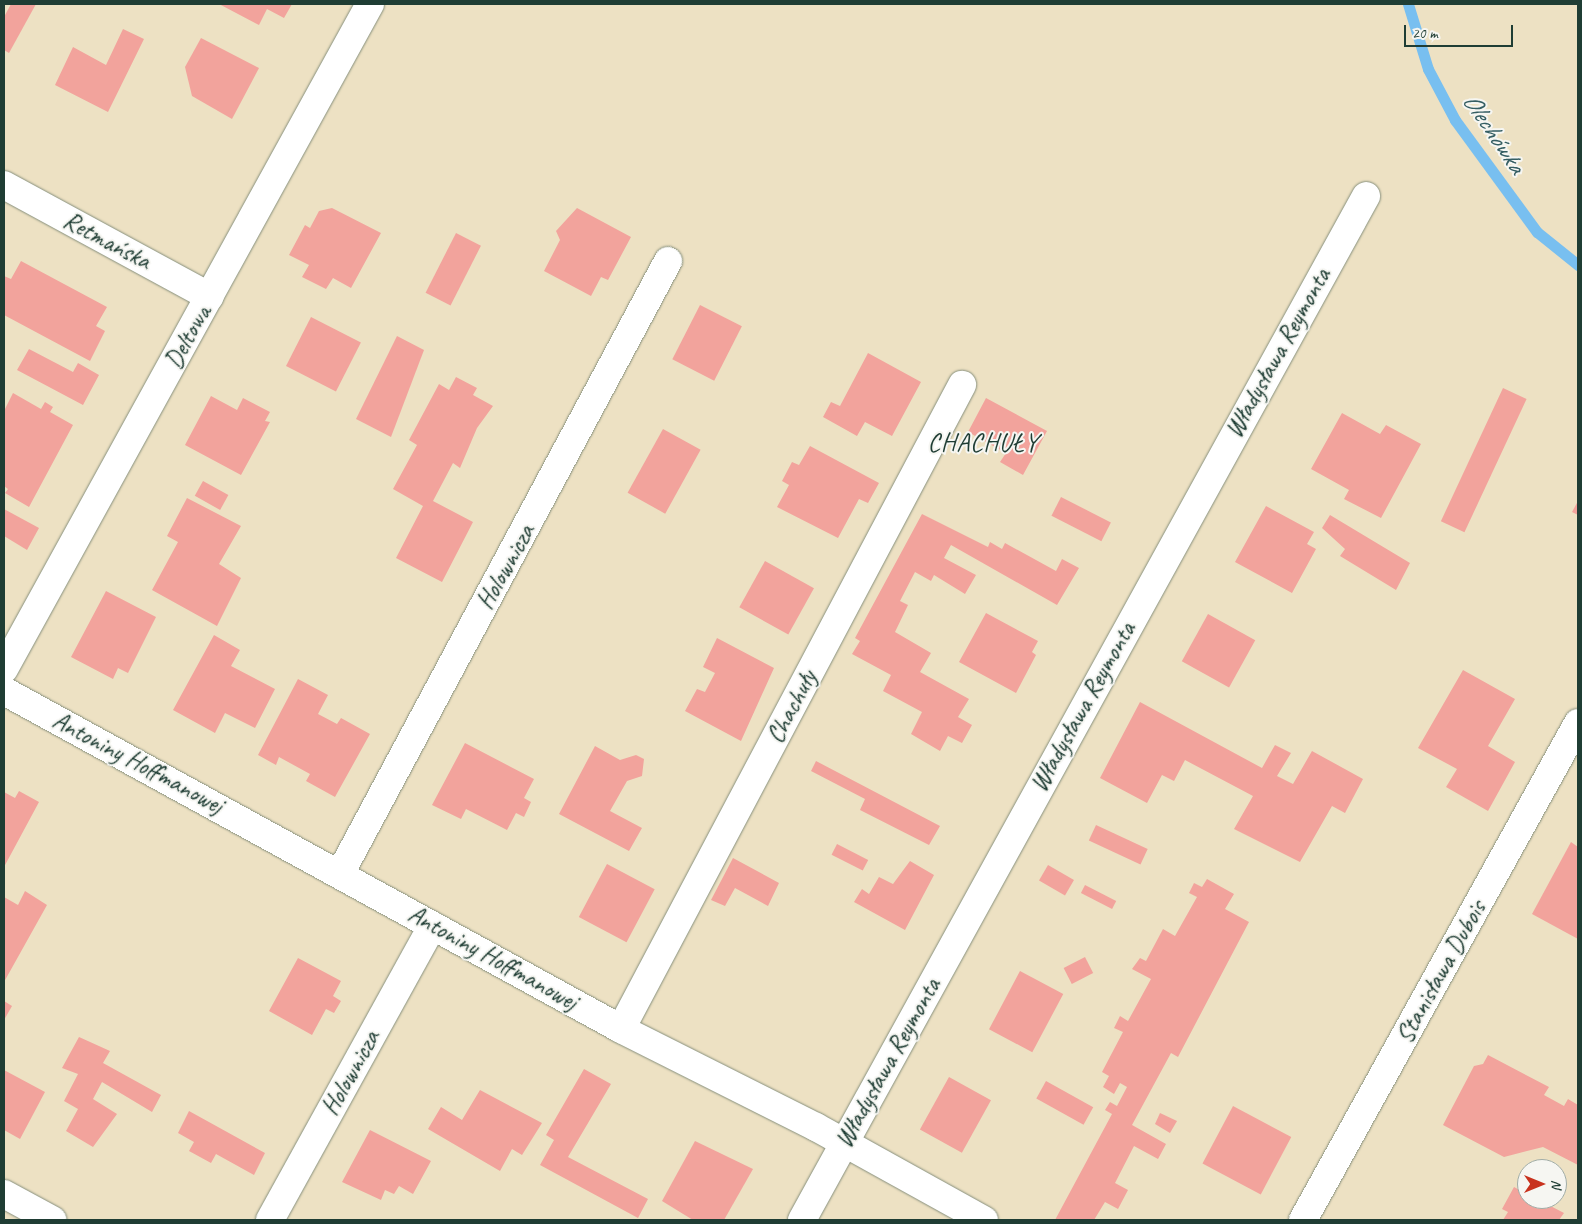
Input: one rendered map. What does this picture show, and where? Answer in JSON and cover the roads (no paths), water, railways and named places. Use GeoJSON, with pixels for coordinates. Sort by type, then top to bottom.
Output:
{"type":"FeatureCollection","features":[{"type":"Feature","properties":{"kind":"street","name":"Deltowa"},"geometry":{"type":"LineString","coordinates":[[4,669],[370,4]]}},
{"type":"Feature","properties":{"kind":"street","name":"Retmańska"},"geometry":{"type":"LineString","coordinates":[[4,185],[210,297]]}},
{"type":"Feature","properties":{"kind":"street","name":"Władysława Reymonta"},"geometry":{"type":"LineString","coordinates":[[802,1220],[1366,196]]}},
{"type":"Feature","properties":{"kind":"street","name":"Holownicza"},"geometry":{"type":"LineString","coordinates":[[341,872],[668,261]]}},
{"type":"Feature","properties":{"kind":"street","name":"Chachuły"},"geometry":{"type":"LineString","coordinates":[[621,1029],[962,385]]}},
{"type":"Feature","properties":{"kind":"street","name":"Antoniny Hoffmanowej"},"geometry":{"type":"LineString","coordinates":[[4,691],[341,872],[432,926],[621,1029],[844,1144],[984,1220]]}},
{"type":"Feature","properties":{"kind":"street","name":"Stanisława Dubois"},"geometry":{"type":"LineString","coordinates":[[1303,1220],[1578,723]]}},
{"type":"Feature","properties":{"kind":"street","name":"Holownicza"},"geometry":{"type":"LineString","coordinates":[[270,1220],[432,926]]}},
{"type":"Feature","properties":{"kind":"street"},"geometry":{"type":"LineString","coordinates":[[4,1194],[52,1220]]}},
{"type":"Feature","properties":{"kind":"waterway","name":"Olechówka"},"geometry":{"type":"LineString","coordinates":[[1408,4],[1428,69],[1455,120],[1537,232],[1578,265]]}},
{"type":"Feature","properties":{"kind":"district","name":"CHACHUŁY"},"geometry":{"type":"Point","coordinates":[983,443]}}]}
